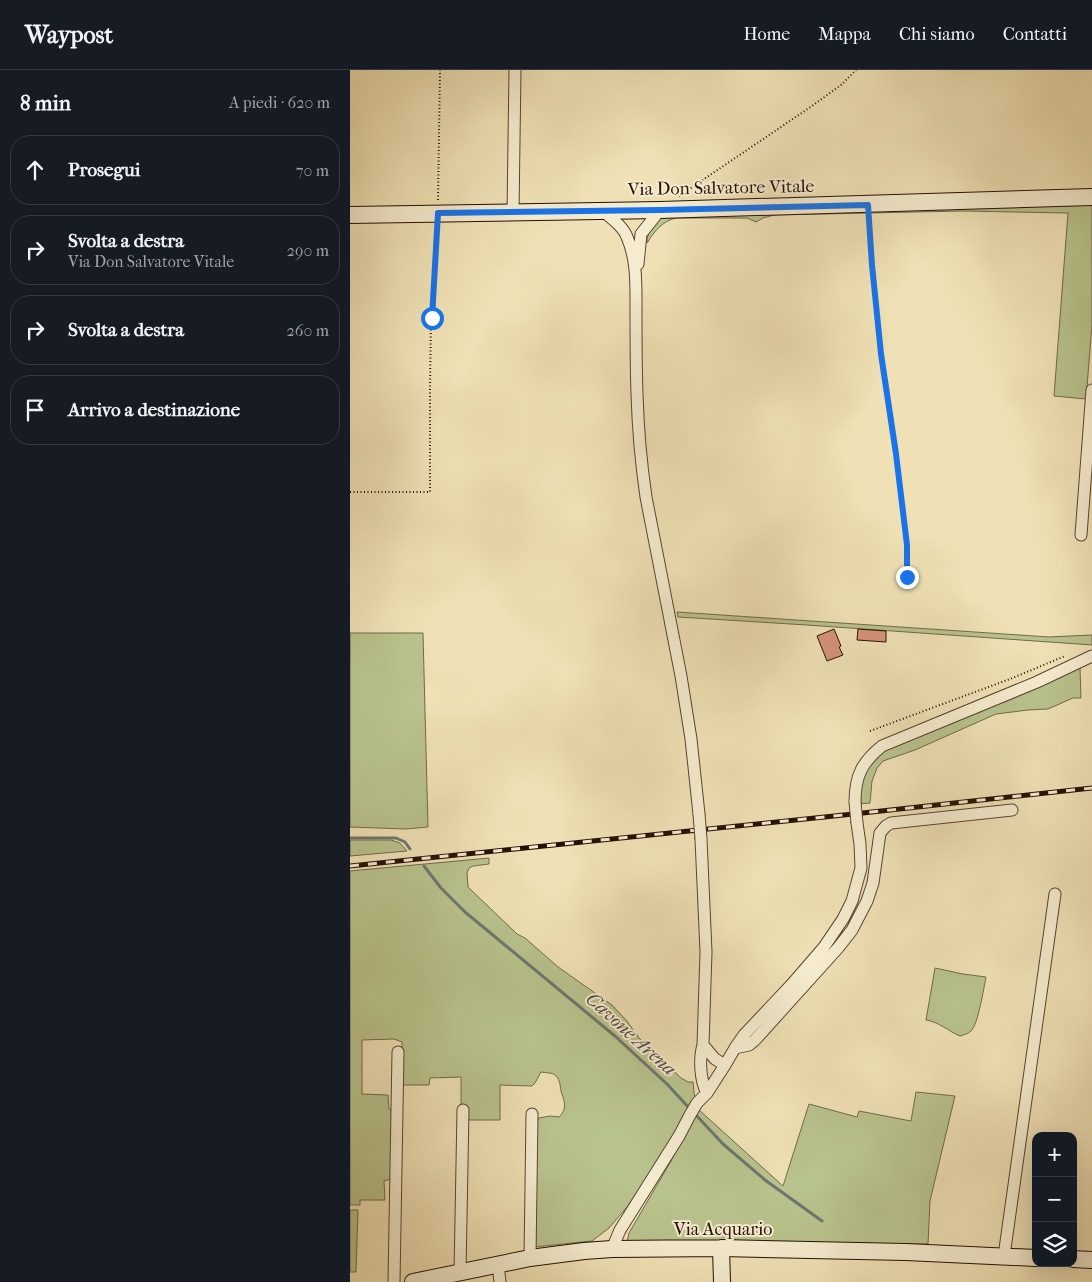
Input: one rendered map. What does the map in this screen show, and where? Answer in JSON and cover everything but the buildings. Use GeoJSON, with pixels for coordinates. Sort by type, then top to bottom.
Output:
{"type":"FeatureCollection","features":[{"type":"Feature","properties":{"kind":"street"},"geometry":{"type":"LineString","coordinates":[[513,212],[515,70]]}},
{"type":"Feature","properties":{"kind":"street","name":"Via Don Salvatore Vitale"},"geometry":{"type":"LineString","coordinates":[[350,215],[868,205],[1092,197]]}},
{"type":"Feature","properties":{"kind":"street"},"geometry":{"type":"LineString","coordinates":[[641,234],[666,209]]}},
{"type":"Feature","properties":{"kind":"street"},"geometry":{"type":"LineString","coordinates":[[601,210],[625,232],[632,253],[636,284]]}},
{"type":"Feature","properties":{"kind":"street"},"geometry":{"type":"LineString","coordinates":[[621,228],[630,210]]}},
{"type":"Feature","properties":{"kind":"street"},"geometry":{"type":"LineString","coordinates":[[630,210],[640,226],[641,234],[636,284],[637,395],[643,473],[681,676],[691,739],[699,814],[706,952],[701,1057],[702,1079],[707,1093]]}},
{"type":"Feature","properties":{"kind":"street"},"geometry":{"type":"LineString","coordinates":[[1081,535],[1092,390]]}},
{"type":"Feature","properties":{"kind":"street"},"geometry":{"type":"LineString","coordinates":[[612,1249],[620,1230],[679,1136],[697,1102],[707,1093],[744,1035],[824,947],[844,919],[852,900],[861,868],[855,802],[857,781],[860,771],[871,755],[882,746],[1037,682],[1092,656]]}},
{"type":"Feature","properties":{"kind":"street"},"geometry":{"type":"LineString","coordinates":[[735,1048],[749,1045],[755,1040],[852,930],[867,901],[872,883],[880,833],[886,826],[1012,810]]}},
{"type":"Feature","properties":{"kind":"street"},"geometry":{"type":"LineString","coordinates":[[1004,1256],[1055,894]]}},
{"type":"Feature","properties":{"kind":"street"},"geometry":{"type":"LineString","coordinates":[[703,1045],[715,1059],[725,1066]]}},
{"type":"Feature","properties":{"kind":"street"},"geometry":{"type":"LineString","coordinates":[[394,1282],[398,1052]]}},
{"type":"Feature","properties":{"kind":"street"},"geometry":{"type":"LineString","coordinates":[[460,1272],[463,1110]]}},
{"type":"Feature","properties":{"kind":"street"},"geometry":{"type":"LineString","coordinates":[[530,1258],[532,1114]]}},
{"type":"Feature","properties":{"kind":"street"},"geometry":{"type":"LineString","coordinates":[[721,1248],[722,1282]]}},
{"type":"Feature","properties":{"kind":"street","name":"Via Acquario"},"geometry":{"type":"LineString","coordinates":[[413,1282],[530,1258],[612,1249],[721,1248],[906,1252],[1032,1258]]}},
{"type":"Feature","properties":{"kind":"street"},"geometry":{"type":"LineString","coordinates":[[1077,1260],[1092,1260]]}},
{"type":"Feature","properties":{"kind":"street"},"geometry":{"type":"LineString","coordinates":[[498,1264],[500,1282]]}},
{"type":"Feature","properties":{"kind":"path"},"geometry":{"type":"LineString","coordinates":[[350,492],[430,492],[431,336],[438,213],[440,70]]}},
{"type":"Feature","properties":{"kind":"path"},"geometry":{"type":"LineString","coordinates":[[666,209],[679,194],[812,106],[841,85],[856,70]]}},
{"type":"Feature","properties":{"kind":"path"},"geometry":{"type":"LineString","coordinates":[[868,205],[881,354],[907,545],[907,577]]}},
{"type":"Feature","properties":{"kind":"path"},"geometry":{"type":"LineString","coordinates":[[870,731],[1064,657]]}},
{"type":"Feature","properties":{"kind":"green space"},"geometry":{"type":"Polygon","coordinates":[[[1092,203],[1092,325],[1086,399],[1054,396],[1068,213],[962,211],[774,215],[756,222],[747,218],[676,218],[663,224],[647,243],[650,230],[666,215],[1092,203]]]}},
{"type":"Feature","properties":{"kind":"green space"},"geometry":{"type":"Polygon","coordinates":[[[677,612],[1049,637],[1092,635],[1092,645],[678,617],[677,612]]]}},
{"type":"Feature","properties":{"kind":"green space"},"geometry":{"type":"Polygon","coordinates":[[[350,633],[423,633],[428,827],[406,829],[350,827],[350,633]]]}},
{"type":"Feature","properties":{"kind":"green space"},"geometry":{"type":"Polygon","coordinates":[[[1080,668],[1081,698],[1073,698],[1048,709],[996,714],[915,750],[883,761],[877,768],[872,781],[870,803],[857,804],[863,773],[885,749],[1080,668]]]}},
{"type":"Feature","properties":{"kind":"green space"},"geometry":{"type":"Polygon","coordinates":[[[350,840],[391,840],[400,843],[407,851],[350,856],[350,840]]]}},
{"type":"Feature","properties":{"kind":"green space"},"geometry":{"type":"Polygon","coordinates":[[[489,858],[489,864],[469,868],[467,873],[468,887],[517,934],[525,938],[558,967],[612,1005],[640,1039],[681,1078],[688,1082],[693,1082],[695,1101],[647,1178],[627,1207],[609,1228],[592,1241],[534,1247],[537,1122],[539,1118],[559,1117],[564,1111],[564,1101],[556,1076],[551,1073],[541,1072],[532,1086],[500,1085],[500,1120],[461,1120],[461,1077],[430,1078],[429,1085],[402,1085],[402,1042],[394,1039],[362,1040],[362,1094],[388,1095],[389,1109],[392,1111],[391,1179],[384,1181],[385,1200],[360,1200],[360,1205],[350,1205],[350,871],[489,858]]]}},
{"type":"Feature","properties":{"kind":"green space"},"geometry":{"type":"Polygon","coordinates":[[[935,968],[986,977],[974,1027],[967,1034],[960,1036],[926,1020],[935,968]]]}},
{"type":"Feature","properties":{"kind":"green space"},"geometry":{"type":"Polygon","coordinates":[[[916,1092],[955,1096],[930,1201],[928,1244],[627,1242],[629,1233],[671,1161],[698,1109],[783,1186],[809,1104],[857,1117],[859,1111],[911,1121],[916,1092]]]}},
{"type":"Feature","properties":{"kind":"green space"},"geometry":{"type":"Polygon","coordinates":[[[350,1210],[358,1210],[356,1272],[350,1272],[350,1210]]]}},
{"type":"Feature","properties":{"kind":"waterway","name":"Cavone Arena"},"geometry":{"type":"LineString","coordinates":[[350,838],[396,838],[405,842],[410,849]]}},
{"type":"Feature","properties":{"kind":"waterway","name":"Cavone Arena"},"geometry":{"type":"LineString","coordinates":[[424,866],[441,888],[465,912],[615,1036],[667,1084],[690,1109]]}},
{"type":"Feature","properties":{"kind":"waterway","name":"Cavone Arena"},"geometry":{"type":"LineString","coordinates":[[695,1114],[723,1144],[765,1180],[822,1221]]}},
{"type":"Feature","properties":{"kind":"railway"},"geometry":{"type":"LineString","coordinates":[[350,866],[1092,788]]}},
{"type":"Feature","properties":{"kind":"route"},"geometry":{"type":"LineString","coordinates":[[432,318],[438,213],[868,205],[881,354],[907,545],[907,577]]}}]}
